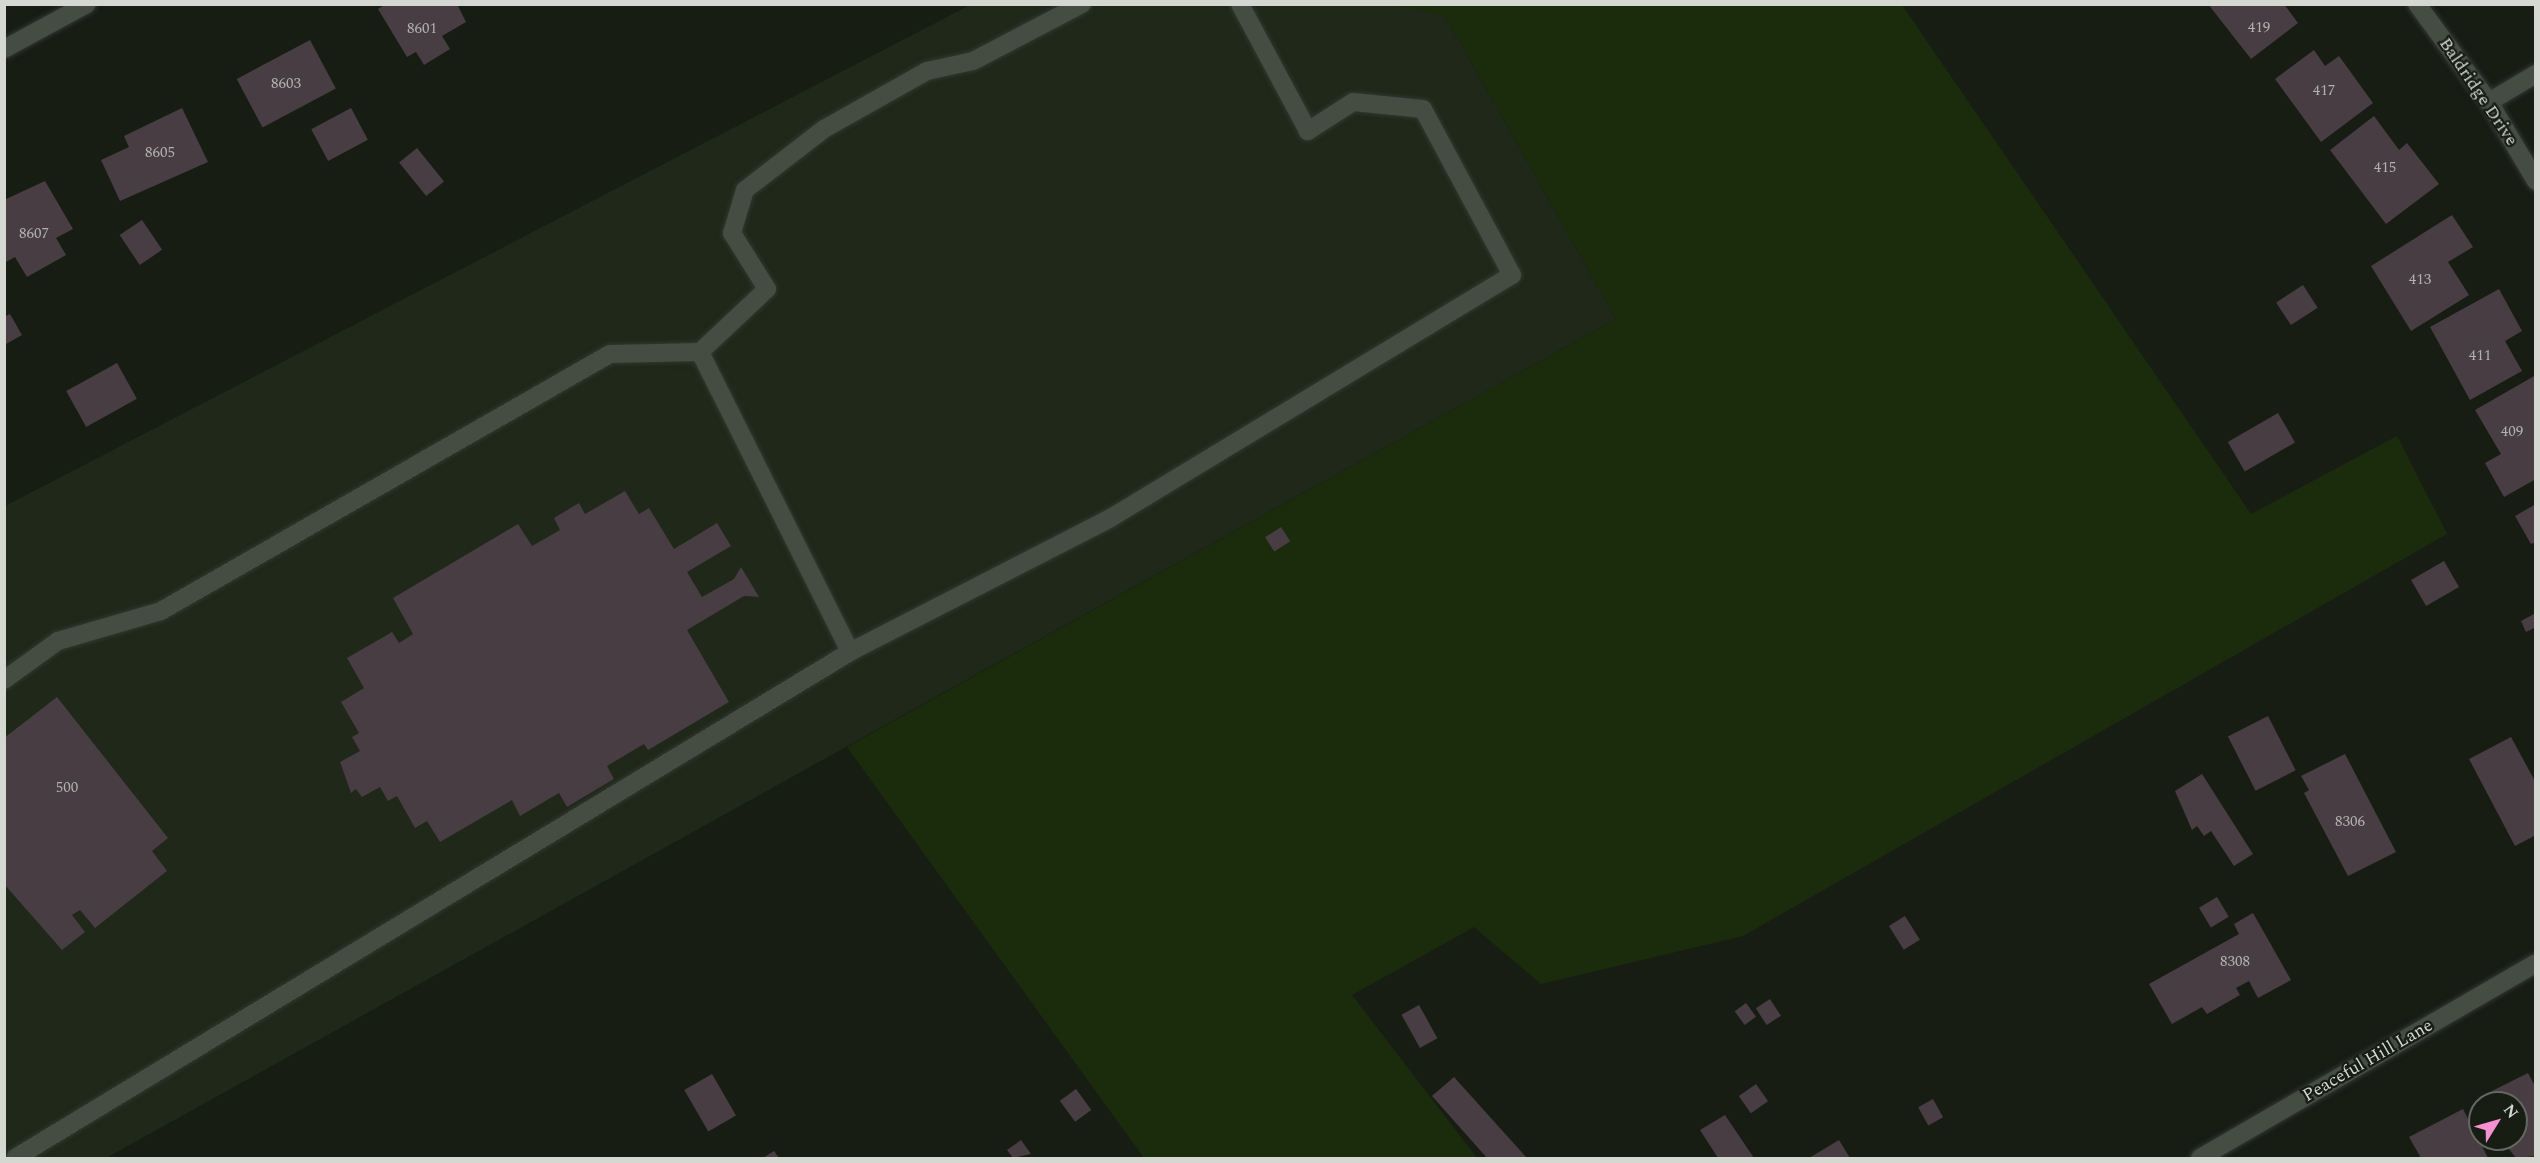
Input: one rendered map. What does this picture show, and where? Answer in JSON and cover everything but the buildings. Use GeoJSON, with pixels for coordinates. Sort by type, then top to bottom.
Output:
{"type":"FeatureCollection","features":[{"type":"Feature","properties":{"kind":"street"},"geometry":{"type":"LineString","coordinates":[[4,49],[87,4]]}},
{"type":"Feature","properties":{"kind":"street"},"geometry":{"type":"LineString","coordinates":[[4,680],[58,641],[161,611],[610,354],[700,352],[767,289],[732,233],[746,190],[824,129],[927,71],[973,61],[1082,4]]}},
{"type":"Feature","properties":{"kind":"street"},"geometry":{"type":"LineString","coordinates":[[15,1158],[850,652],[1109,519],[1512,275],[1423,108],[1353,102],[1308,131],[1240,4]]}},
{"type":"Feature","properties":{"kind":"street","name":"Baldridge Drive"},"geometry":{"type":"LineString","coordinates":[[2417,4],[2489,102],[2535,181]]}},
{"type":"Feature","properties":{"kind":"street"},"geometry":{"type":"LineString","coordinates":[[2489,102],[2535,74]]}},
{"type":"Feature","properties":{"kind":"street"},"geometry":{"type":"LineString","coordinates":[[700,352],[850,652]]}},
{"type":"Feature","properties":{"kind":"street","name":"Peaceful Hill Lane"},"geometry":{"type":"LineString","coordinates":[[2200,1158],[2535,963]]}},
{"type":"Feature","properties":{"kind":"shaded area"},"geometry":{"type":"Polygon","coordinates":[[[1397,4],[1445,16],[1616,319],[106,1158],[5,1158],[5,506],[970,5],[1397,4]]]}},
{"type":"Feature","properties":{"kind":"green space"},"geometry":{"type":"Polygon","coordinates":[[[1397,5],[1902,5],[2251,514],[2397,436],[2447,534],[1743,936],[1541,984],[1474,927],[1352,995],[1477,1158],[1144,1158],[847,747],[1616,319],[1445,16],[1397,5]]]}}]}
